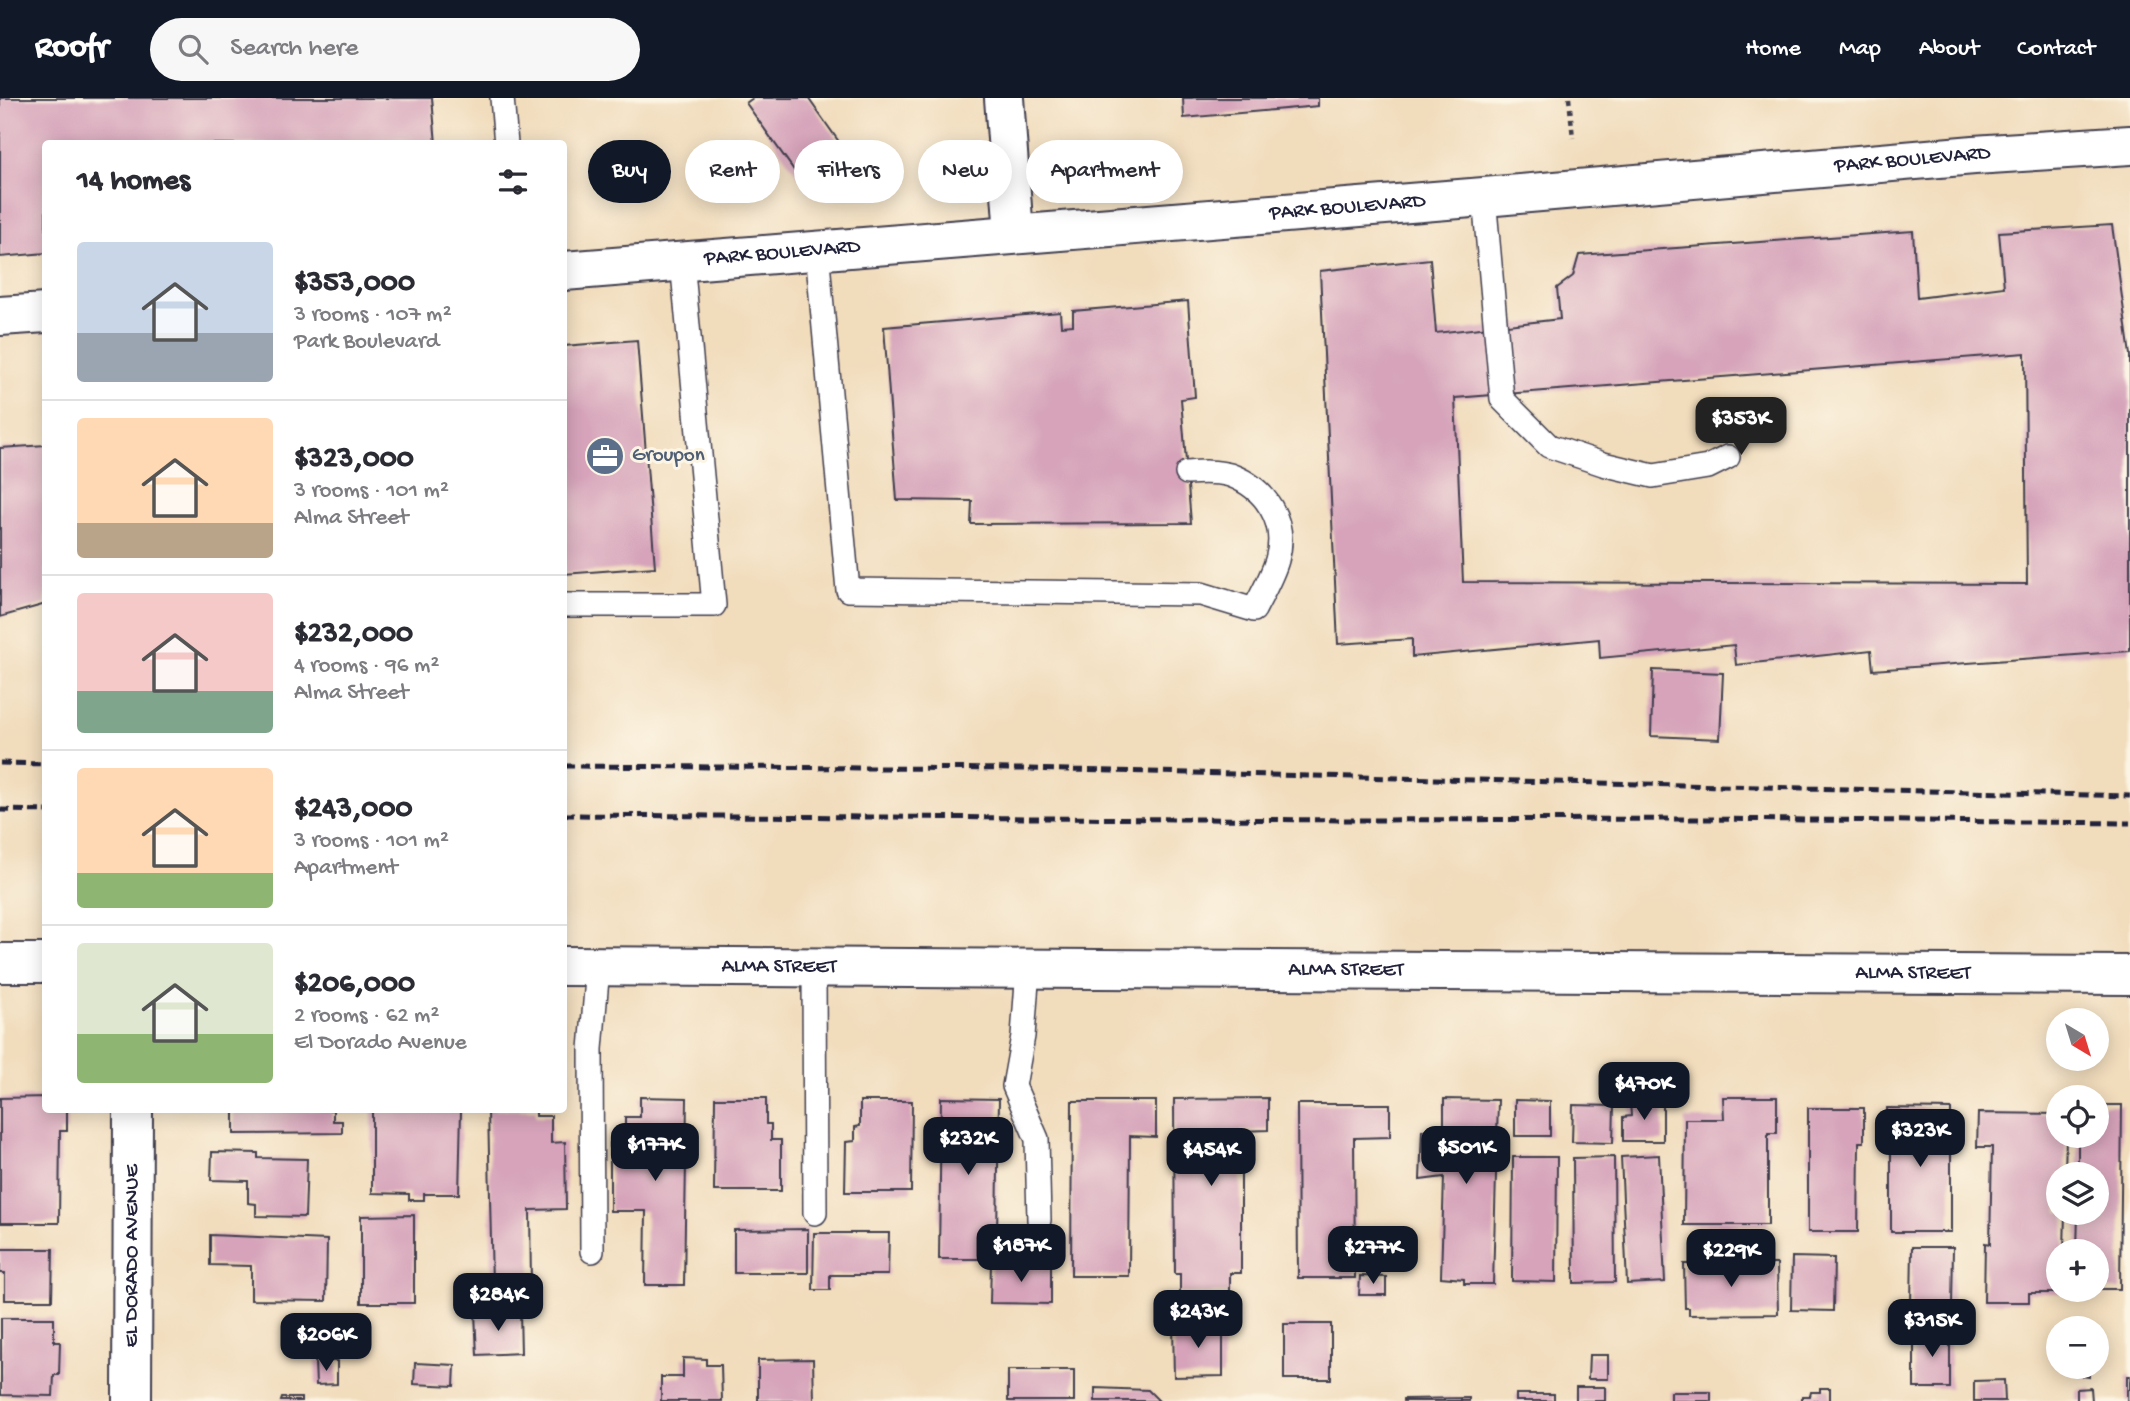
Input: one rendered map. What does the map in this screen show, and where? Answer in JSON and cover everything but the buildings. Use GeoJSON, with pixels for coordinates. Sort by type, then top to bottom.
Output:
{"type":"FeatureCollection","features":[{"type":"Feature","properties":{"kind":"street"},"geometry":{"type":"LineString","coordinates":[[1004,98],[1014,234]]}},
{"type":"Feature","properties":{"kind":"street","name":"PARK BOULEVARD"},"geometry":{"type":"LineString","coordinates":[[567,271],[1974,155],[2130,145]]}},
{"type":"Feature","properties":{"kind":"street"},"geometry":{"type":"LineString","coordinates":[[0,316],[42,313]]}},
{"type":"Feature","properties":{"kind":"street"},"geometry":{"type":"LineString","coordinates":[[1840,974],[2130,950]]}},
{"type":"Feature","properties":{"kind":"street"},"geometry":{"type":"LineString","coordinates":[[0,963],[42,963]]}},
{"type":"Feature","properties":{"kind":"street","name":"ALMA STREET"},"geometry":{"type":"LineString","coordinates":[[581,966],[2130,975]]}},
{"type":"Feature","properties":{"kind":"street","name":"EL DORADO AVENUE"},"geometry":{"type":"LineString","coordinates":[[132,1401],[133,1113]]}},
{"type":"Feature","properties":{"kind":"lane"},"geometry":{"type":"LineString","coordinates":[[502,98],[506,140]]}},
{"type":"Feature","properties":{"kind":"lane"},"geometry":{"type":"LineString","coordinates":[[1484,197],[1502,399],[1549,446],[1602,464],[1653,477],[1708,467],[1728,457]]}},
{"type":"Feature","properties":{"kind":"lane"},"geometry":{"type":"LineString","coordinates":[[817,251],[848,590],[1201,594],[1254,610],[1278,560],[1279,528],[1272,505],[1252,486],[1228,475],[1186,473]]}},
{"type":"Feature","properties":{"kind":"lane"},"geometry":{"type":"LineString","coordinates":[[567,605],[714,605],[682,261]]}},
{"type":"Feature","properties":{"kind":"lane"},"geometry":{"type":"LineString","coordinates":[[581,966],[591,1049],[592,1251]]}},
{"type":"Feature","properties":{"kind":"lane"},"geometry":{"type":"LineString","coordinates":[[814,968],[815,1213]]}},
{"type":"Feature","properties":{"kind":"lane"},"geometry":{"type":"LineString","coordinates":[[1028,969],[1023,1036],[1014,1086],[1037,1139],[1039,1220]]}},
{"type":"Feature","properties":{"kind":"path"},"geometry":{"type":"LineString","coordinates":[[1569,98],[1573,138]]}},
{"type":"Feature","properties":{"kind":"railway"},"geometry":{"type":"LineString","coordinates":[[0,763],[42,764]]}},
{"type":"Feature","properties":{"kind":"railway"},"geometry":{"type":"LineString","coordinates":[[567,766],[1028,769],[2130,796]]}},
{"type":"Feature","properties":{"kind":"railway"},"geometry":{"type":"LineString","coordinates":[[0,810],[42,811]]}},
{"type":"Feature","properties":{"kind":"railway"},"geometry":{"type":"LineString","coordinates":[[567,815],[2130,823]]}},
{"type":"Feature","properties":{"kind":"place","name":"Groupon"},"geometry":{"type":"Point","coordinates":[605,456]}}]}
